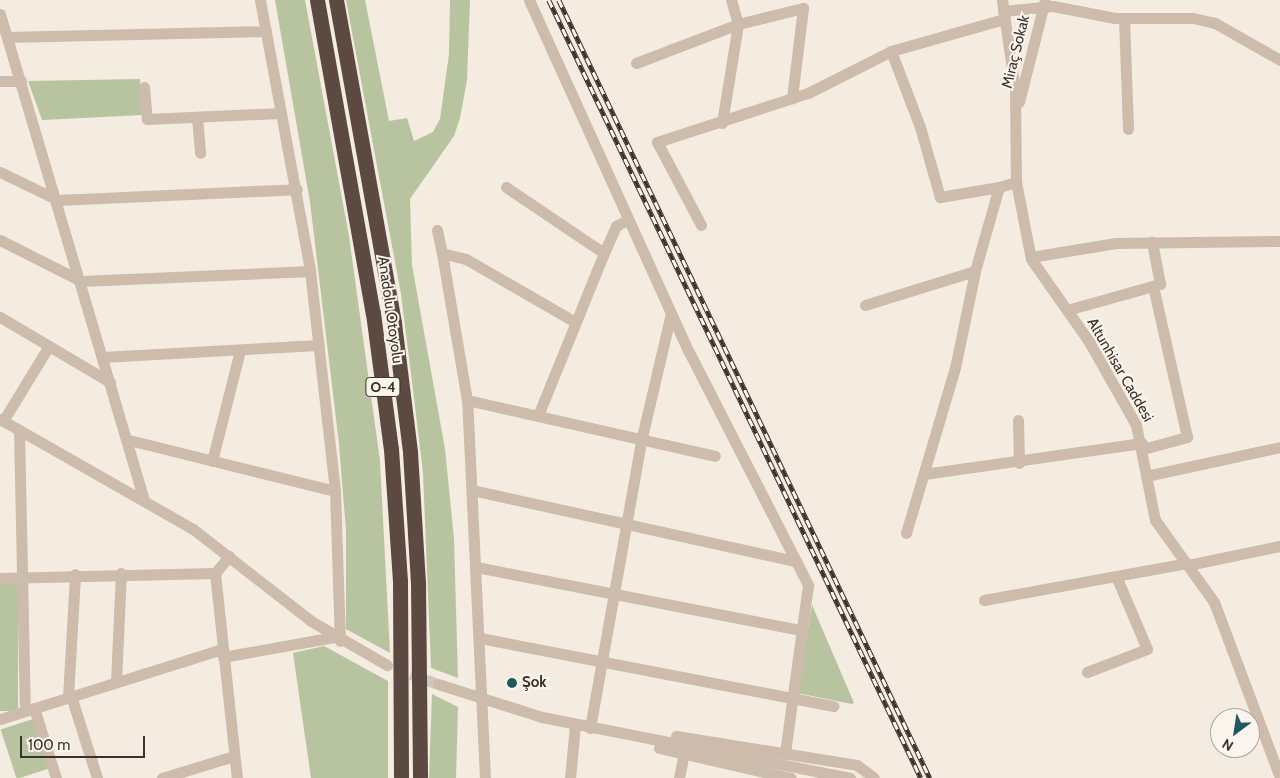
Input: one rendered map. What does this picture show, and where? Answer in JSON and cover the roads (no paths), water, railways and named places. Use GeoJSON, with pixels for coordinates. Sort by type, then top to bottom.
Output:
{"type":"FeatureCollection","features":[{"type":"Feature","properties":{"kind":"highway","name":"Anadolu Otoyolu"},"geometry":{"type":"LineString","coordinates":[[317,0],[369,285],[391,449],[400,582],[401,778]]}},
{"type":"Feature","properties":{"kind":"highway","name":"Anadolu Otoyolu"},"geometry":{"type":"LineString","coordinates":[[336,0],[393,315],[410,452],[418,583],[420,778]]}},
{"type":"Feature","properties":{"kind":"street"},"geometry":{"type":"LineString","coordinates":[[260,0],[280,113],[297,189],[310,270],[335,491],[337,639]]}},
{"type":"Feature","properties":{"kind":"street"},"geometry":{"type":"LineString","coordinates":[[529,0],[587,122],[627,220],[671,313],[808,586],[791,698],[785,754]]}},
{"type":"Feature","properties":{"kind":"street"},"geometry":{"type":"LineString","coordinates":[[722,122],[738,24],[731,0]]}},
{"type":"Feature","properties":{"kind":"street"},"geometry":{"type":"LineString","coordinates":[[701,225],[657,142],[792,98],[891,51],[1003,10],[1044,3],[1124,18],[1167,15],[1206,21],[1280,60]]}},
{"type":"Feature","properties":{"kind":"street","name":"Miraç Sokak"},"geometry":{"type":"LineString","coordinates":[[1017,111],[1044,3]]}},
{"type":"Feature","properties":{"kind":"street"},"geometry":{"type":"LineString","coordinates":[[636,63],[738,24],[803,8],[792,98]]}},
{"type":"Feature","properties":{"kind":"street","name":"Altunhisar Caddesi"},"geometry":{"type":"LineString","coordinates":[[1003,10],[1017,111],[1016,182],[1031,257],[1115,385],[1142,446],[1146,476],[1156,520],[1218,611],[1280,778]]}},
{"type":"Feature","properties":{"kind":"street"},"geometry":{"type":"LineString","coordinates":[[0,14],[58,200],[102,356],[129,440],[144,500]]}},
{"type":"Feature","properties":{"kind":"street"},"geometry":{"type":"LineString","coordinates":[[1124,18],[1128,129]]}},
{"type":"Feature","properties":{"kind":"street"},"geometry":{"type":"LineString","coordinates":[[8,37],[266,31]]}},
{"type":"Feature","properties":{"kind":"street"},"geometry":{"type":"LineString","coordinates":[[891,51],[920,127],[940,197],[999,187],[1016,182]]}},
{"type":"Feature","properties":{"kind":"street"},"geometry":{"type":"LineString","coordinates":[[0,81],[21,81]]}},
{"type":"Feature","properties":{"kind":"street"},"geometry":{"type":"LineString","coordinates":[[144,87],[147,119],[280,113]]}},
{"type":"Feature","properties":{"kind":"street"},"geometry":{"type":"LineString","coordinates":[[197,117],[200,153]]}},
{"type":"Feature","properties":{"kind":"street"},"geometry":{"type":"LineString","coordinates":[[0,172],[58,200],[297,189]]}},
{"type":"Feature","properties":{"kind":"street"},"geometry":{"type":"LineString","coordinates":[[506,187],[604,253]]}},
{"type":"Feature","properties":{"kind":"street"},"geometry":{"type":"LineString","coordinates":[[906,533],[955,368],[975,271],[999,187]]}},
{"type":"Feature","properties":{"kind":"street"},"geometry":{"type":"LineString","coordinates":[[539,413],[616,226],[627,220]]}},
{"type":"Feature","properties":{"kind":"street"},"geometry":{"type":"LineString","coordinates":[[437,230],[467,400],[484,702],[485,778]]}},
{"type":"Feature","properties":{"kind":"street"},"geometry":{"type":"LineString","coordinates":[[0,240],[81,281],[310,270]]}},
{"type":"Feature","properties":{"kind":"street"},"geometry":{"type":"LineString","coordinates":[[1031,257],[1088,246],[1152,242],[1280,241]]}},
{"type":"Feature","properties":{"kind":"street"},"geometry":{"type":"LineString","coordinates":[[1067,310],[1160,284],[1152,242]]}},
{"type":"Feature","properties":{"kind":"street"},"geometry":{"type":"LineString","coordinates":[[442,253],[466,259],[575,322]]}},
{"type":"Feature","properties":{"kind":"street"},"geometry":{"type":"LineString","coordinates":[[865,305],[975,271]]}},
{"type":"Feature","properties":{"kind":"street"},"geometry":{"type":"LineString","coordinates":[[924,474],[1142,446],[1187,437],[1153,286]]}},
{"type":"Feature","properties":{"kind":"street"},"geometry":{"type":"LineString","coordinates":[[590,728],[642,437],[671,313]]}},
{"type":"Feature","properties":{"kind":"street"},"geometry":{"type":"LineString","coordinates":[[0,318],[110,382]]}},
{"type":"Feature","properties":{"kind":"street"},"geometry":{"type":"LineString","coordinates":[[49,346],[1,420],[144,500],[229,556],[337,639],[387,665]]}},
{"type":"Feature","properties":{"kind":"street"},"geometry":{"type":"LineString","coordinates":[[102,356],[319,346]]}},
{"type":"Feature","properties":{"kind":"street"},"geometry":{"type":"LineString","coordinates":[[212,461],[240,350]]}},
{"type":"Feature","properties":{"kind":"street"},"geometry":{"type":"LineString","coordinates":[[467,400],[539,413],[716,456]]}},
{"type":"Feature","properties":{"kind":"street"},"geometry":{"type":"LineString","coordinates":[[1018,420],[1019,463]]}},
{"type":"Feature","properties":{"kind":"street"},"geometry":{"type":"LineString","coordinates":[[19,430],[30,709],[56,778]]}},
{"type":"Feature","properties":{"kind":"street"},"geometry":{"type":"LineString","coordinates":[[129,440],[335,491]]}},
{"type":"Feature","properties":{"kind":"street"},"geometry":{"type":"LineString","coordinates":[[1146,476],[1280,447]]}},
{"type":"Feature","properties":{"kind":"street"},"geometry":{"type":"LineString","coordinates":[[472,490],[796,560]]}},
{"type":"Feature","properties":{"kind":"street"},"geometry":{"type":"LineString","coordinates":[[984,600],[1280,546]]}},
{"type":"Feature","properties":{"kind":"street"},"geometry":{"type":"LineString","coordinates":[[229,556],[215,573],[222,653],[237,778]]}},
{"type":"Feature","properties":{"kind":"street"},"geometry":{"type":"LineString","coordinates":[[476,567],[801,630]]}},
{"type":"Feature","properties":{"kind":"street"},"geometry":{"type":"LineString","coordinates":[[116,682],[121,573]]}},
{"type":"Feature","properties":{"kind":"street"},"geometry":{"type":"LineString","coordinates":[[0,578],[75,574],[215,573]]}},
{"type":"Feature","properties":{"kind":"street"},"geometry":{"type":"LineString","coordinates":[[75,574],[70,697],[97,778]]}},
{"type":"Feature","properties":{"kind":"street"},"geometry":{"type":"LineString","coordinates":[[1087,672],[1147,649],[1116,576]]}},
{"type":"Feature","properties":{"kind":"street"},"geometry":{"type":"LineString","coordinates":[[480,638],[834,706]]}},
{"type":"Feature","properties":{"kind":"street"},"geometry":{"type":"LineString","coordinates":[[0,719],[116,682],[222,653],[337,639]]}},
{"type":"Feature","properties":{"kind":"street"},"geometry":{"type":"LineString","coordinates":[[438,684],[484,702],[575,725],[850,778]]}},
{"type":"Feature","properties":{"kind":"street"},"geometry":{"type":"LineString","coordinates":[[570,778],[575,725]]}},
{"type":"Feature","properties":{"kind":"street"},"geometry":{"type":"LineString","coordinates":[[590,728],[684,753],[791,778]]}},
{"type":"Feature","properties":{"kind":"street"},"geometry":{"type":"LineString","coordinates":[[590,728],[645,731],[863,767],[874,778]]}},
{"type":"Feature","properties":{"kind":"street"},"geometry":{"type":"LineString","coordinates":[[680,778],[684,753]]}},
{"type":"Feature","properties":{"kind":"street"},"geometry":{"type":"LineString","coordinates":[[162,778],[234,756]]}},
{"type":"Feature","properties":{"kind":"tunnel"},"geometry":{"type":"LineString","coordinates":[[395,668],[438,684]]}},
{"type":"Feature","properties":{"kind":"railway"},"geometry":{"type":"LineString","coordinates":[[549,0],[921,778]]}},
{"type":"Feature","properties":{"kind":"railway"},"geometry":{"type":"LineString","coordinates":[[559,0],[930,778]]}},
{"type":"Feature","properties":{"kind":"place","name":"Şok"},"geometry":{"type":"Point","coordinates":[512,683]}}]}
